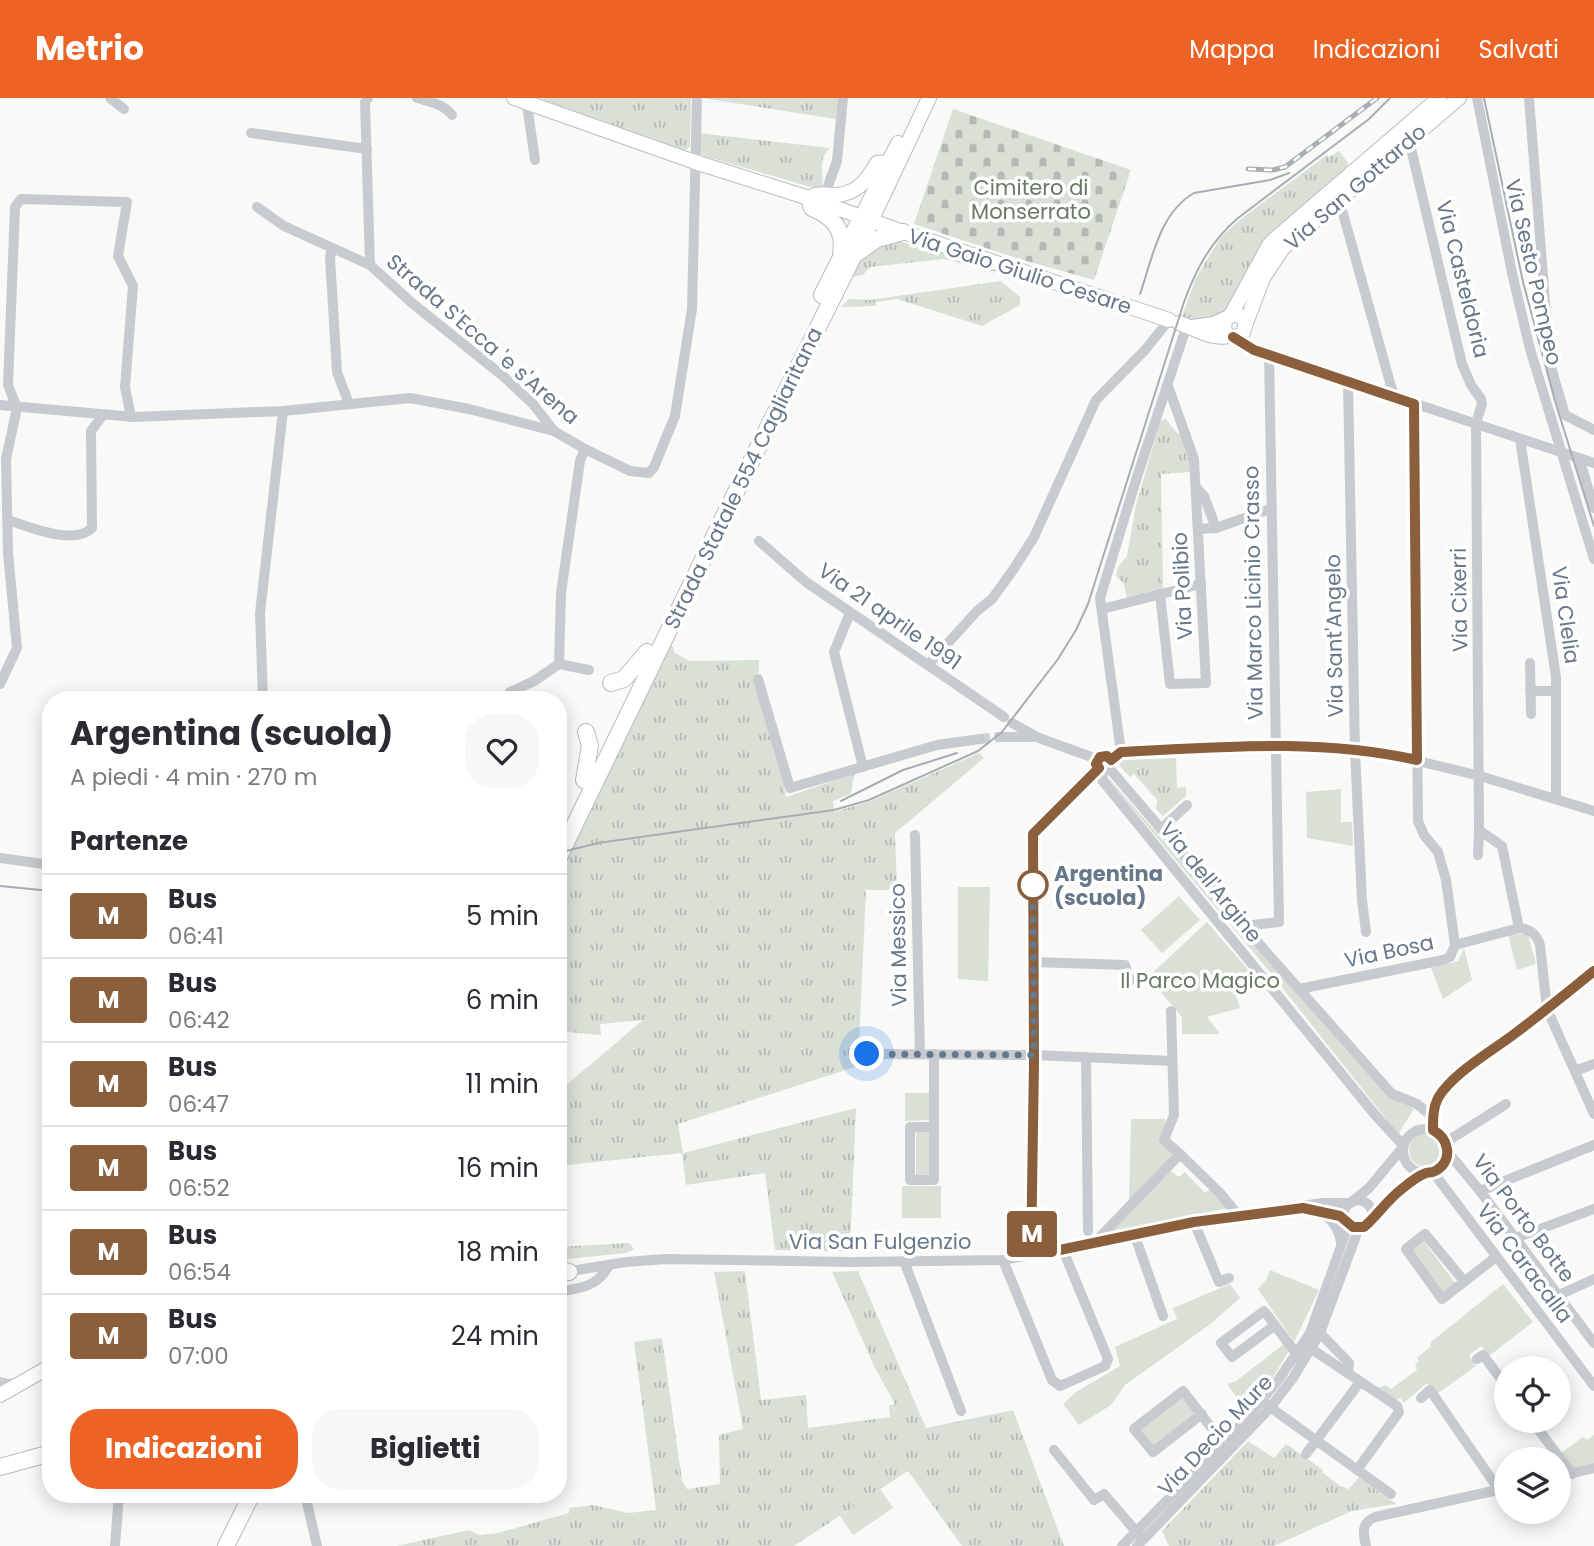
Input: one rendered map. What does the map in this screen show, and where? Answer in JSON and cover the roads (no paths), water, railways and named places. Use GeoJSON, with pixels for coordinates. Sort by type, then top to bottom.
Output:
{"type":"FeatureCollection","features":[{"type":"Feature","properties":{"kind":"highway"},"geometry":{"type":"LineString","coordinates":[[817,196],[812,208],[832,218],[839,229],[846,259],[877,239],[903,232]]}},
{"type":"Feature","properties":{"kind":"highway","name":"Strada Statale 554 Cagliaritana"},"geometry":{"type":"LineString","coordinates":[[567,826],[584,780],[647,652],[867,218]]}},
{"type":"Feature","properties":{"kind":"highway","name":"Strada Statale 554 Cagliaritana"},"geometry":{"type":"LineString","coordinates":[[567,830],[729,506],[846,259]]}},
{"type":"Feature","properties":{"kind":"highway"},"geometry":{"type":"LineString","coordinates":[[611,683],[624,678],[647,652]]}},
{"type":"Feature","properties":{"kind":"highway"},"geometry":{"type":"LineString","coordinates":[[584,780],[590,746],[586,732]]}},
{"type":"Feature","properties":{"kind":"highway"},"geometry":{"type":"LineString","coordinates":[[0,1467],[42,1455]]}},
{"type":"Feature","properties":{"kind":"highway"},"geometry":{"type":"LineString","coordinates":[[216,1546],[239,1503]]}},
{"type":"Feature","properties":{"kind":"highway"},"geometry":{"type":"LineString","coordinates":[[226,1546],[241,1503]]}},
{"type":"Feature","properties":{"kind":"main road","name":"Via Gaio Giulio Cesare"},"geometry":{"type":"LineString","coordinates":[[514,98],[536,103],[695,162],[817,196],[903,232],[1201,332],[1231,337]]}},
{"type":"Feature","properties":{"kind":"main road","name":"Strada Statale 554 Cagliaritana"},"geometry":{"type":"LineString","coordinates":[[867,218],[889,162],[920,98]]}},
{"type":"Feature","properties":{"kind":"main road","name":"Strada Statale 554 Cagliaritana"},"geometry":{"type":"LineString","coordinates":[[867,218],[889,184],[929,98]]}},
{"type":"Feature","properties":{"kind":"main road","name":"Via San Gottardo"},"geometry":{"type":"LineString","coordinates":[[1228,317],[1276,237],[1439,98]]}},
{"type":"Feature","properties":{"kind":"main road","name":"Via San Gottardo"},"geometry":{"type":"LineString","coordinates":[[1246,325],[1256,293],[1277,257],[1290,241],[1459,98]]}},
{"type":"Feature","properties":{"kind":"main road"},"geometry":{"type":"LineString","coordinates":[[817,196],[836,195],[853,190],[863,185],[877,163],[889,162]]}},
{"type":"Feature","properties":{"kind":"main road"},"geometry":{"type":"LineString","coordinates":[[889,184],[887,208],[894,224],[903,232]]}},
{"type":"Feature","properties":{"kind":"main road"},"geometry":{"type":"LineString","coordinates":[[1182,324],[1214,324],[1228,317],[1242,317],[1246,325],[1240,336],[1231,337],[1224,330],[1228,317]]}},
{"type":"Feature","properties":{"kind":"main road"},"geometry":{"type":"LineString","coordinates":[[0,1395],[42,1371]]}},
{"type":"Feature","properties":{"kind":"street"},"geometry":{"type":"LineString","coordinates":[[110,98],[124,110]]}},
{"type":"Feature","properties":{"kind":"street"},"geometry":{"type":"LineString","coordinates":[[368,98],[365,102],[370,265]]}},
{"type":"Feature","properties":{"kind":"street"},"geometry":{"type":"LineString","coordinates":[[417,98],[448,109],[452,115]]}},
{"type":"Feature","properties":{"kind":"street"},"geometry":{"type":"LineString","coordinates":[[695,162],[697,98]]}},
{"type":"Feature","properties":{"kind":"street"},"geometry":{"type":"LineString","coordinates":[[817,196],[837,162],[843,98]]}},
{"type":"Feature","properties":{"kind":"street","name":"Via Sesto Pompeo"},"geometry":{"type":"LineString","coordinates":[[1477,98],[1530,349],[1594,559]]}},
{"type":"Feature","properties":{"kind":"street"},"geometry":{"type":"LineString","coordinates":[[1529,98],[1550,364],[1566,415],[1594,430]]}},
{"type":"Feature","properties":{"kind":"street"},"geometry":{"type":"LineString","coordinates":[[535,160],[528,112],[536,103]]}},
{"type":"Feature","properties":{"kind":"street"},"geometry":{"type":"LineString","coordinates":[[251,133],[367,149]]}},
{"type":"Feature","properties":{"kind":"street","name":"Via Casteldoria"},"geometry":{"type":"LineString","coordinates":[[1409,140],[1462,364],[1471,386],[1481,399],[1482,404],[1475,423]]}},
{"type":"Feature","properties":{"kind":"street","name":"Strada S'Ecca 'e s'Arena"},"geometry":{"type":"LineString","coordinates":[[257,207],[284,226],[370,265],[412,303],[503,376],[533,404],[554,431],[630,471],[649,473],[675,416],[692,309],[695,162]]}},
{"type":"Feature","properties":{"kind":"street"},"geometry":{"type":"LineString","coordinates":[[0,684],[17,648],[8,553],[6,459],[17,408],[8,385],[15,207],[21,199],[127,202],[118,256],[134,286],[125,387],[131,417]]}},
{"type":"Feature","properties":{"kind":"street"},"geometry":{"type":"LineString","coordinates":[[1339,199],[1394,397]]}},
{"type":"Feature","properties":{"kind":"street"},"geometry":{"type":"LineString","coordinates":[[332,248],[330,257],[337,372],[349,404]]}},
{"type":"Feature","properties":{"kind":"street"},"geometry":{"type":"LineString","coordinates":[[1121,752],[1101,598],[1136,480],[1168,386],[1182,324]]}},
{"type":"Feature","properties":{"kind":"street"},"geometry":{"type":"LineString","coordinates":[[928,665],[977,611],[992,599],[1034,537],[1096,400],[1144,350],[1182,324]]}},
{"type":"Feature","properties":{"kind":"street"},"geometry":{"type":"LineString","coordinates":[[1246,325],[1255,344],[1267,353]]}},
{"type":"Feature","properties":{"kind":"street","name":"Via Gaio Giulio Cesare"},"geometry":{"type":"LineString","coordinates":[[1231,337],[1254,350],[1348,382],[1561,453],[1579,458],[1594,458]]}},
{"type":"Feature","properties":{"kind":"street","name":"Via Marco Licinio Crasso"},"geometry":{"type":"LineString","coordinates":[[1244,926],[1279,922],[1267,353]]}},
{"type":"Feature","properties":{"kind":"street","name":"Via Sant'Angelo"},"geometry":{"type":"LineString","coordinates":[[1348,382],[1355,751],[1366,932]]}},
{"type":"Feature","properties":{"kind":"street","name":"Via Polibio"},"geometry":{"type":"LineString","coordinates":[[1160,594],[1170,684],[1206,683],[1194,459],[1168,386]]}},
{"type":"Feature","properties":{"kind":"street"},"geometry":{"type":"LineString","coordinates":[[0,405],[131,417],[283,411],[410,398],[469,409],[554,431]]}},
{"type":"Feature","properties":{"kind":"street"},"geometry":{"type":"LineString","coordinates":[[1414,404],[1418,821],[1424,835],[1438,852],[1444,871],[1455,945]]}},
{"type":"Feature","properties":{"kind":"street"},"geometry":{"type":"LineString","coordinates":[[263,691],[260,613],[283,411]]}},
{"type":"Feature","properties":{"kind":"street"},"geometry":{"type":"LineString","coordinates":[[8,520],[60,535],[79,536],[92,528],[91,431],[103,415]]}},
{"type":"Feature","properties":{"kind":"street","name":"Via Cixerri"},"geometry":{"type":"LineString","coordinates":[[1475,423],[1480,776],[1478,855]]}},
{"type":"Feature","properties":{"kind":"street","name":"Via Clelia"},"geometry":{"type":"LineString","coordinates":[[1520,439],[1556,677],[1556,799]]}},
{"type":"Feature","properties":{"kind":"street"},"geometry":{"type":"LineString","coordinates":[[559,664],[561,593],[580,461],[585,449]]}},
{"type":"Feature","properties":{"kind":"street"},"geometry":{"type":"LineString","coordinates":[[1579,458],[1594,508]]}},
{"type":"Feature","properties":{"kind":"street","name":"Via Polibio"},"geometry":{"type":"LineString","coordinates":[[1196,487],[1204,496],[1216,528]]}},
{"type":"Feature","properties":{"kind":"street"},"geometry":{"type":"LineString","coordinates":[[1199,529],[1216,528],[1270,509]]}},
{"type":"Feature","properties":{"kind":"street","name":"Via 21 aprile 1991"},"geometry":{"type":"LineString","coordinates":[[759,541],[806,582],[1008,720],[1039,738],[1104,765]]}},
{"type":"Feature","properties":{"kind":"street"},"geometry":{"type":"LineString","coordinates":[[1102,609],[1202,584]]}},
{"type":"Feature","properties":{"kind":"street"},"geometry":{"type":"LineString","coordinates":[[850,612],[834,652],[863,767]]}},
{"type":"Feature","properties":{"kind":"street"},"geometry":{"type":"LineString","coordinates":[[1530,663],[1531,714]]}},
{"type":"Feature","properties":{"kind":"street"},"geometry":{"type":"LineString","coordinates":[[512,691],[534,681],[559,664],[590,670]]}},
{"type":"Feature","properties":{"kind":"street"},"geometry":{"type":"LineString","coordinates":[[758,679],[790,788],[937,745],[980,739]]}},
{"type":"Feature","properties":{"kind":"street"},"geometry":{"type":"LineString","coordinates":[[1530,691],[1556,691]]}},
{"type":"Feature","properties":{"kind":"street"},"geometry":{"type":"LineString","coordinates":[[999,737],[1039,738]]}},
{"type":"Feature","properties":{"kind":"street"},"geometry":{"type":"LineString","coordinates":[[1031,1256],[1033,834],[1104,765],[1121,752],[1274,744],[1389,754],[1480,776],[1594,811]]}},
{"type":"Feature","properties":{"kind":"street","name":"Via dell'Argine"},"geometry":{"type":"LineString","coordinates":[[1104,765],[1392,1094],[1418,1104],[1433,1124]]}},
{"type":"Feature","properties":{"kind":"street","name":"Via dell'Argine"},"geometry":{"type":"LineString","coordinates":[[1104,765],[1102,780],[1403,1146]]}},
{"type":"Feature","properties":{"kind":"street"},"geometry":{"type":"LineString","coordinates":[[1161,829],[1187,806]]}},
{"type":"Feature","properties":{"kind":"street"},"geometry":{"type":"LineString","coordinates":[[1479,830],[1502,846],[1520,928],[1529,929],[1537,936],[1540,945],[1547,1009],[1594,1114]]}},
{"type":"Feature","properties":{"kind":"street","name":"Via Messico"},"geometry":{"type":"LineString","coordinates":[[915,835],[920,1054]]}},
{"type":"Feature","properties":{"kind":"street"},"geometry":{"type":"LineString","coordinates":[[0,858],[42,864]]}},
{"type":"Feature","properties":{"kind":"street","name":"Via Bosa"},"geometry":{"type":"LineString","coordinates":[[1299,989],[1443,960],[1450,957],[1455,945],[1520,928]]}},
{"type":"Feature","properties":{"kind":"street"},"geometry":{"type":"LineString","coordinates":[[1033,962],[1125,965],[1130,981]]}},
{"type":"Feature","properties":{"kind":"street"},"geometry":{"type":"LineString","coordinates":[[1355,1224],[1404,1186],[1443,1164],[1446,1147],[1433,1124],[1439,1097],[1446,1088],[1594,971]]}},
{"type":"Feature","properties":{"kind":"street"},"geometry":{"type":"LineString","coordinates":[[1171,1011],[1174,1115],[1164,1140],[1214,1187],[1238,1215]]}},
{"type":"Feature","properties":{"kind":"street"},"geometry":{"type":"LineString","coordinates":[[867,1054],[1034,1055],[1172,1061]]}},
{"type":"Feature","properties":{"kind":"street"},"geometry":{"type":"LineString","coordinates":[[934,1054],[934,1127],[934,1180],[910,1180],[911,1127],[934,1127]]}},
{"type":"Feature","properties":{"kind":"street"},"geometry":{"type":"LineString","coordinates":[[1086,1057],[1088,1231]]}},
{"type":"Feature","properties":{"kind":"street"},"geometry":{"type":"LineString","coordinates":[[1575,1071],[1594,1064]]}},
{"type":"Feature","properties":{"kind":"street"},"geometry":{"type":"LineString","coordinates":[[1446,1147],[1506,1104]]}},
{"type":"Feature","properties":{"kind":"street"},"geometry":{"type":"LineString","coordinates":[[1355,1224],[1345,1210],[1380,1176],[1408,1136],[1433,1124]]}},
{"type":"Feature","properties":{"kind":"street"},"geometry":{"type":"LineString","coordinates":[[1480,1191],[1594,1145]]}},
{"type":"Feature","properties":{"kind":"street"},"geometry":{"type":"LineString","coordinates":[[1403,1146],[1404,1159],[1408,1166],[1418,1172],[1429,1172]]}},
{"type":"Feature","properties":{"kind":"street","name":"Via Porto Botte"},"geometry":{"type":"LineString","coordinates":[[1446,1147],[1594,1343]]}},
{"type":"Feature","properties":{"kind":"street"},"geometry":{"type":"LineString","coordinates":[[1101,1242],[1101,1236],[1180,1154]]}},
{"type":"Feature","properties":{"kind":"street","name":"Via Caracalla"},"geometry":{"type":"LineString","coordinates":[[1429,1172],[1590,1374],[1594,1386]]}},
{"type":"Feature","properties":{"kind":"street"},"geometry":{"type":"LineString","coordinates":[[1352,1202],[1361,1201],[1369,1206],[1371,1214],[1355,1224]]}},
{"type":"Feature","properties":{"kind":"street","name":"Via San Fulgenzio"},"geometry":{"type":"LineString","coordinates":[[567,1270],[690,1259],[1003,1260],[1135,1236],[1194,1222],[1303,1208],[1322,1203],[1352,1202]]}},
{"type":"Feature","properties":{"kind":"street","name":"Via San Fulgenzio"},"geometry":{"type":"LineString","coordinates":[[1303,1208],[1355,1224]]}},
{"type":"Feature","properties":{"kind":"street"},"geometry":{"type":"LineString","coordinates":[[1516,1238],[1594,1209]]}},
{"type":"Feature","properties":{"kind":"street"},"geometry":{"type":"LineString","coordinates":[[1315,1211],[1331,1220],[1341,1242]]}},
{"type":"Feature","properties":{"kind":"street"},"geometry":{"type":"LineString","coordinates":[[1194,1222],[1219,1282],[1229,1278]]}},
{"type":"Feature","properties":{"kind":"street","name":"Via Decio Mure"},"geometry":{"type":"LineString","coordinates":[[1308,1346],[1341,1242],[1355,1224]]}},
{"type":"Feature","properties":{"kind":"street","name":"Via Decio Mure"},"geometry":{"type":"LineString","coordinates":[[1122,1546],[1139,1539],[1266,1405],[1320,1333],[1355,1224]]}},
{"type":"Feature","properties":{"kind":"street"},"geometry":{"type":"LineString","coordinates":[[1464,1282],[1425,1234],[1406,1249],[1442,1299],[1464,1282],[1496,1257]]}},
{"type":"Feature","properties":{"kind":"street"},"geometry":{"type":"LineString","coordinates":[[1135,1236],[1163,1316]]}},
{"type":"Feature","properties":{"kind":"street"},"geometry":{"type":"LineString","coordinates":[[1003,1260],[1052,1380],[1060,1386],[1105,1366],[1108,1359],[1063,1250]]}},
{"type":"Feature","properties":{"kind":"street"},"geometry":{"type":"LineString","coordinates":[[904,1261],[961,1411]]}},
{"type":"Feature","properties":{"kind":"street"},"geometry":{"type":"LineString","coordinates":[[567,1290],[598,1282],[611,1265]]}},
{"type":"Feature","properties":{"kind":"street"},"geometry":{"type":"LineString","coordinates":[[1559,1295],[1594,1279]]}},
{"type":"Feature","properties":{"kind":"street"},"geometry":{"type":"LineString","coordinates":[[1275,1325],[1232,1357],[1222,1343],[1264,1311],[1275,1325],[1300,1358]]}},
{"type":"Feature","properties":{"kind":"street"},"geometry":{"type":"LineString","coordinates":[[1320,1333],[1360,1381],[1396,1406],[1399,1412],[1357,1470]]}},
{"type":"Feature","properties":{"kind":"street"},"geometry":{"type":"LineString","coordinates":[[1308,1346],[1348,1368]]}},
{"type":"Feature","properties":{"kind":"street"},"geometry":{"type":"LineString","coordinates":[[1478,1359],[1483,1355],[1494,1370]]}},
{"type":"Feature","properties":{"kind":"street"},"geometry":{"type":"LineString","coordinates":[[1306,1454],[1360,1381]]}},
{"type":"Feature","properties":{"kind":"street"},"geometry":{"type":"LineString","coordinates":[[0,1382],[21,1382]]}},
{"type":"Feature","properties":{"kind":"street"},"geometry":{"type":"LineString","coordinates":[[1421,1398],[1430,1390],[1494,1477]]}},
{"type":"Feature","properties":{"kind":"street"},"geometry":{"type":"LineString","coordinates":[[1202,1414],[1153,1452],[1134,1429],[1183,1391],[1202,1414],[1226,1447]]}},
{"type":"Feature","properties":{"kind":"street"},"geometry":{"type":"LineString","coordinates":[[1266,1405],[1391,1494]]}},
{"type":"Feature","properties":{"kind":"street"},"geometry":{"type":"LineString","coordinates":[[1541,1433],[1572,1474],[1594,1468]]}},
{"type":"Feature","properties":{"kind":"street"},"geometry":{"type":"LineString","coordinates":[[1054,1450],[1094,1500],[1104,1494],[1139,1539]]}},
{"type":"Feature","properties":{"kind":"street"},"geometry":{"type":"LineString","coordinates":[[1364,1540],[1365,1523],[1375,1517],[1494,1491]]}},
{"type":"Feature","properties":{"kind":"street"},"geometry":{"type":"LineString","coordinates":[[115,1546],[118,1503]]}},
{"type":"Feature","properties":{"kind":"street"},"geometry":{"type":"LineString","coordinates":[[307,1503],[317,1546]]}},
{"type":"Feature","properties":{"kind":"tunnel"},"geometry":{"type":"LineString","coordinates":[[980,739],[999,737]]}},
{"type":"Feature","properties":{"kind":"tram line"},"geometry":{"type":"LineString","coordinates":[[567,851],[598,843],[834,810],[869,800],[978,751],[1002,732],[1058,659],[1088,604],[1184,302],[1205,256],[1238,218],[1369,119],[1390,98]]}},
{"type":"Feature","properties":{"kind":"tram line"},"geometry":{"type":"LineString","coordinates":[[1484,98],[1523,282],[1555,401],[1594,526]]}},
{"type":"Feature","properties":{"kind":"tram line"},"geometry":{"type":"LineString","coordinates":[[1140,294],[1158,238],[1172,212],[1182,202],[1194,193],[1270,180],[1289,173]]}},
{"type":"Feature","properties":{"kind":"tram line"},"geometry":{"type":"LineString","coordinates":[[841,801],[903,770],[957,753]]}},
{"type":"Feature","properties":{"kind":"tram line"},"geometry":{"type":"LineString","coordinates":[[0,886],[42,890]]}},
{"type":"Feature","properties":{"kind":"railway"},"geometry":{"type":"LineString","coordinates":[[1248,169],[1273,170],[1285,167],[1377,98]]}},
{"type":"Feature","properties":{"kind":"place","name":"Argentina (scuola)"},"geometry":{"type":"Point","coordinates":[1033,885]}},
{"type":"Feature","properties":{"kind":"park label","name":"Cimitero di Monserrato"},"geometry":{"type":"Point","coordinates":[1031,199]}},
{"type":"Feature","properties":{"kind":"park label","name":"Il Parco Magico"},"geometry":{"type":"Point","coordinates":[1200,980]}}]}
